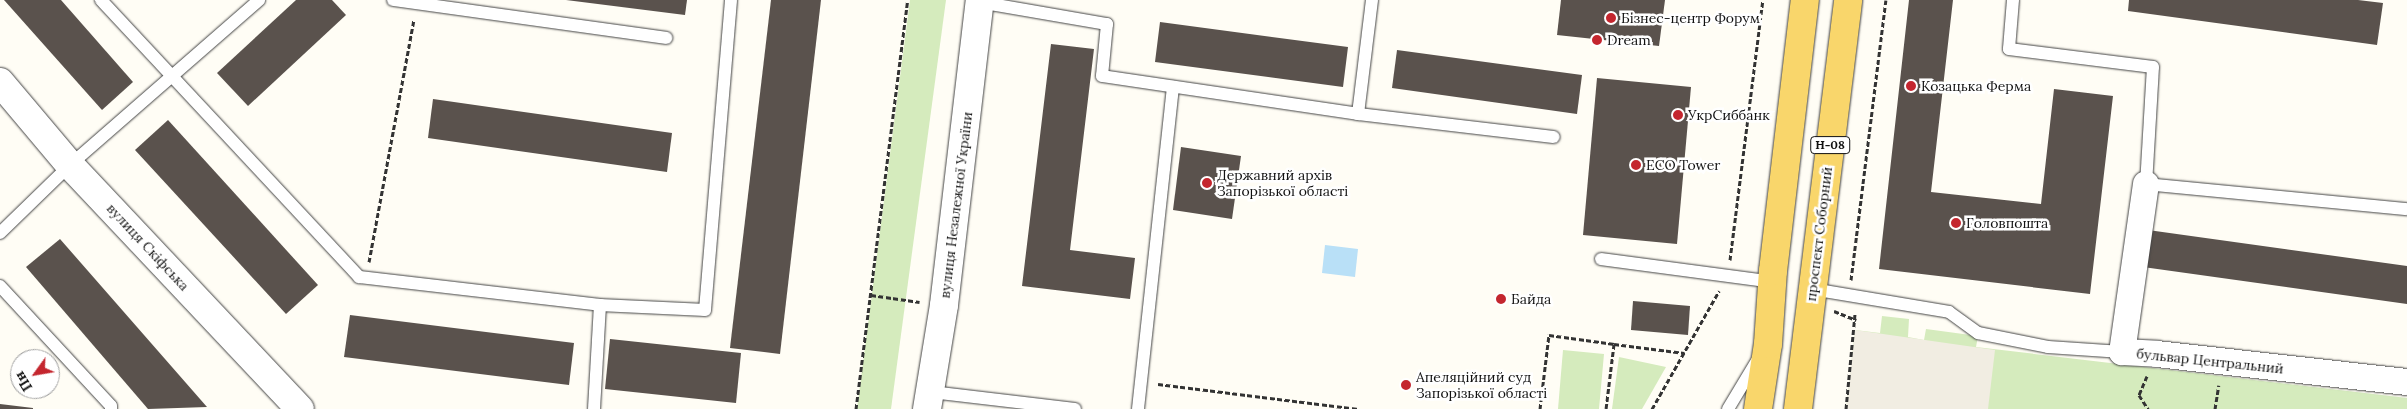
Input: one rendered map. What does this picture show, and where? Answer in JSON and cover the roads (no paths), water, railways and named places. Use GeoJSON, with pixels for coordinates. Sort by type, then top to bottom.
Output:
{"type":"FeatureCollection","features":[{"type":"Feature","properties":{"kind":"main road"},"geometry":{"type":"LineString","coordinates":[[1758,409],[1768,344],[1804,0]]}},
{"type":"Feature","properties":{"kind":"main road","name":"проспект Соборний"},"geometry":{"type":"LineString","coordinates":[[1798,409],[1848,0]]}},
{"type":"Feature","properties":{"kind":"main road"},"geometry":{"type":"LineString","coordinates":[[1773,282],[1812,289]]}},
{"type":"Feature","properties":{"kind":"street","name":"вулиця Незалежної України"},"geometry":{"type":"LineString","coordinates":[[929,400],[944,305],[979,1]]}},
{"type":"Feature","properties":{"kind":"street","name":"вулиця Скіфська"},"geometry":{"type":"LineString","coordinates":[[0,82],[70,165],[300,409]]}},
{"type":"Feature","properties":{"kind":"street","name":"бульвар Центральний"},"geometry":{"type":"LineString","coordinates":[[2146,184],[2122,352],[2157,354],[2407,382]]}},
{"type":"Feature","properties":{"kind":"lane"},"geometry":{"type":"LineString","coordinates":[[101,0],[358,277],[600,305],[705,310],[731,0]]}},
{"type":"Feature","properties":{"kind":"lane"},"geometry":{"type":"LineString","coordinates":[[0,233],[70,165],[259,0]]}},
{"type":"Feature","properties":{"kind":"lane"},"geometry":{"type":"LineString","coordinates":[[393,0],[666,38]]}},
{"type":"Feature","properties":{"kind":"lane"},"geometry":{"type":"LineString","coordinates":[[1358,114],[1372,0]]}},
{"type":"Feature","properties":{"kind":"lane"},"geometry":{"type":"LineString","coordinates":[[2013,0],[2009,49],[2153,67],[2146,184],[2407,209]]}},
{"type":"Feature","properties":{"kind":"lane"},"geometry":{"type":"LineString","coordinates":[[979,1],[1107,24],[1102,76],[1358,114],[1554,137]]}},
{"type":"Feature","properties":{"kind":"lane"},"geometry":{"type":"LineString","coordinates":[[1138,409],[1173,86]]}},
{"type":"Feature","properties":{"kind":"lane"},"geometry":{"type":"LineString","coordinates":[[1601,259],[1773,282]]}},
{"type":"Feature","properties":{"kind":"lane"},"geometry":{"type":"LineString","coordinates":[[0,286],[111,406],[111,409]]}},
{"type":"Feature","properties":{"kind":"lane"},"geometry":{"type":"LineString","coordinates":[[1812,289],[1949,312],[1978,333],[2048,347],[2122,352]]}},
{"type":"Feature","properties":{"kind":"lane"},"geometry":{"type":"LineString","coordinates":[[594,409],[600,305]]}},
{"type":"Feature","properties":{"kind":"lane"},"geometry":{"type":"LineString","coordinates":[[1728,409],[1768,344]]}},
{"type":"Feature","properties":{"kind":"lane"},"geometry":{"type":"LineString","coordinates":[[929,400],[1075,409]]}},
{"type":"Feature","properties":{"kind":"water"},"geometry":{"type":"Polygon","coordinates":[[[1325,245],[1358,249],[1355,277],[1322,273],[1325,245]]]}},
{"type":"Feature","properties":{"kind":"place","name":"Бізнес-центр Форум"},"geometry":{"type":"Point","coordinates":[1611,18]}},
{"type":"Feature","properties":{"kind":"place","name":"Dream"},"geometry":{"type":"Point","coordinates":[1597,40]}},
{"type":"Feature","properties":{"kind":"place","name":"Козацька Ферма"},"geometry":{"type":"Point","coordinates":[1911,86]}},
{"type":"Feature","properties":{"kind":"place","name":"УкрСиббанк"},"geometry":{"type":"Point","coordinates":[1678,115]}},
{"type":"Feature","properties":{"kind":"place","name":"ECO Tower"},"geometry":{"type":"Point","coordinates":[1636,165]}},
{"type":"Feature","properties":{"kind":"place","name":"Державний архів Запорізької області"},"geometry":{"type":"Point","coordinates":[1207,183]}},
{"type":"Feature","properties":{"kind":"place","name":"Головпошта"},"geometry":{"type":"Point","coordinates":[1956,223]}},
{"type":"Feature","properties":{"kind":"place","name":"Байда"},"geometry":{"type":"Point","coordinates":[1501,299]}},
{"type":"Feature","properties":{"kind":"place","name":"Апеляційний суд Запорізької області"},"geometry":{"type":"Point","coordinates":[1406,385]}}]}
